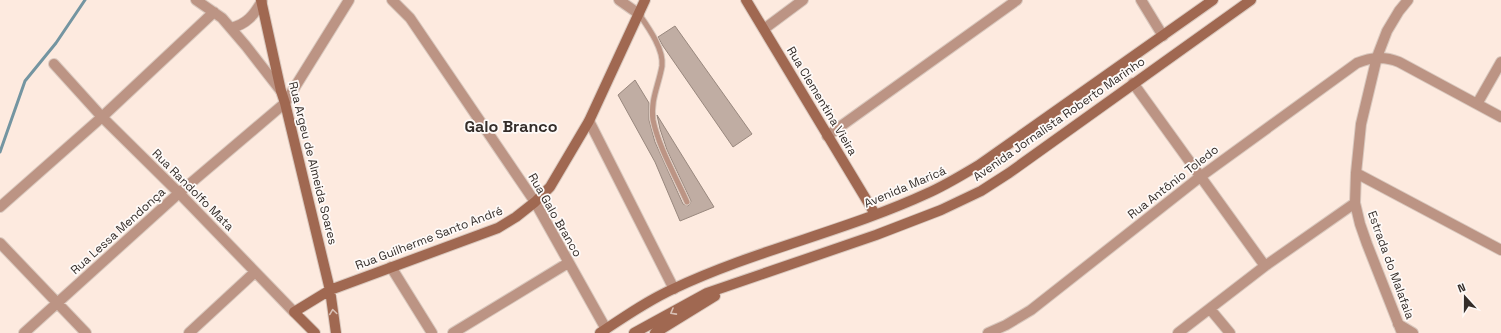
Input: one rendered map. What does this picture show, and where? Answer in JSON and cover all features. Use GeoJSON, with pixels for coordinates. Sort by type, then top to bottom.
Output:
{"type":"FeatureCollection","features":[{"type":"Feature","properties":{"kind":"street"},"geometry":{"type":"LineString","coordinates":[[196,0],[214,12],[231,28],[281,91]]}},
{"type":"Feature","properties":{"kind":"street","name":"Rua Lessa Mendonça"},"geometry":{"type":"LineString","coordinates":[[24,333],[179,193],[285,103],[349,0]]}},
{"type":"Feature","properties":{"kind":"street","name":"Rua Galo Branco"},"geometry":{"type":"LineString","coordinates":[[392,0],[410,18],[535,202],[603,331]]}},
{"type":"Feature","properties":{"kind":"street"},"geometry":{"type":"LineString","coordinates":[[619,0],[639,14]]}},
{"type":"Feature","properties":{"kind":"street","name":"Rua Guilherme Santo André"},"geometry":{"type":"LineString","coordinates":[[294,312],[330,290],[498,228],[516,217],[535,202],[550,187],[589,121],[645,0]]}},
{"type":"Feature","properties":{"kind":"street","name":"Rua Clementina Vieira"},"geometry":{"type":"LineString","coordinates":[[746,0],[875,214]]}},
{"type":"Feature","properties":{"kind":"street"},"geometry":{"type":"LineString","coordinates":[[764,29],[803,0]]}},
{"type":"Feature","properties":{"kind":"street"},"geometry":{"type":"LineString","coordinates":[[827,136],[1017,0]]}},
{"type":"Feature","properties":{"kind":"street"},"geometry":{"type":"LineString","coordinates":[[1141,0],[1162,36]]}},
{"type":"Feature","properties":{"kind":"street","name":"Avenida Maricá"},"geometry":{"type":"LineString","coordinates":[[603,331],[644,304],[674,289],[726,267],[875,214],[951,182],[979,165],[1213,0]]}},
{"type":"Feature","properties":{"kind":"street","name":"Avenida Jornalista Roberto Marinho"},"geometry":{"type":"LineString","coordinates":[[734,284],[905,224],[941,210],[981,191],[1009,173],[1251,0]]}},
{"type":"Feature","properties":{"kind":"street","name":"Estrada do Malafaia"},"geometry":{"type":"LineString","coordinates":[[1400,328],[1360,224],[1355,203],[1356,173],[1361,124],[1377,57],[1387,31],[1399,11],[1408,0]]}},
{"type":"Feature","properties":{"kind":"street"},"geometry":{"type":"LineString","coordinates":[[231,28],[240,26],[250,19],[261,1]]}},
{"type":"Feature","properties":{"kind":"street","name":"Rua Argeu de Almeida Soares"},"geometry":{"type":"LineString","coordinates":[[261,1],[281,91],[330,290],[336,333]]}},
{"type":"Feature","properties":{"kind":"street"},"geometry":{"type":"LineString","coordinates":[[0,207],[102,117],[214,12]]}},
{"type":"Feature","properties":{"kind":"street"},"geometry":{"type":"LineString","coordinates":[[1377,57],[1389,58],[1399,62],[1501,117]]}},
{"type":"Feature","properties":{"kind":"street","name":"Rua Antônio Toledo"},"geometry":{"type":"LineString","coordinates":[[988,333],[1006,326],[1031,310],[1200,177],[1357,64],[1377,57]]}},
{"type":"Feature","properties":{"kind":"street"},"geometry":{"type":"LineString","coordinates":[[1477,104],[1501,62]]}},
{"type":"Feature","properties":{"kind":"street","name":"Rua Randolfo Mata"},"geometry":{"type":"LineString","coordinates":[[54,64],[102,117],[179,193],[315,333]]}},
{"type":"Feature","properties":{"kind":"street"},"geometry":{"type":"LineString","coordinates":[[1133,83],[1265,266]]}},
{"type":"Feature","properties":{"kind":"street"},"geometry":{"type":"LineString","coordinates":[[589,121],[674,289]]}},
{"type":"Feature","properties":{"kind":"street"},"geometry":{"type":"LineString","coordinates":[[1356,173],[1501,250]]}},
{"type":"Feature","properties":{"kind":"street"},"geometry":{"type":"LineString","coordinates":[[1178,333],[1265,266],[1355,203]]}},
{"type":"Feature","properties":{"kind":"street"},"geometry":{"type":"LineString","coordinates":[[0,243],[86,333]]}},
{"type":"Feature","properties":{"kind":"street"},"geometry":{"type":"LineString","coordinates":[[453,333],[568,263]]}},
{"type":"Feature","properties":{"kind":"street"},"geometry":{"type":"LineString","coordinates":[[391,267],[432,333]]}},
{"type":"Feature","properties":{"kind":"street"},"geometry":{"type":"LineString","coordinates":[[189,333],[255,272]]}},
{"type":"Feature","properties":{"kind":"street"},"geometry":{"type":"LineString","coordinates":[[634,333],[707,293],[734,284]]}},
{"type":"Feature","properties":{"kind":"street"},"geometry":{"type":"LineString","coordinates":[[655,333],[734,284]]}},
{"type":"Feature","properties":{"kind":"street"},"geometry":{"type":"LineString","coordinates":[[1210,308],[1230,333]]}},
{"type":"Feature","properties":{"kind":"street"},"geometry":{"type":"LineString","coordinates":[[1400,328],[1413,333]]}},
{"type":"Feature","properties":{"kind":"lane"},"geometry":{"type":"LineString","coordinates":[[639,14],[652,33],[658,47],[662,64],[653,98],[653,118],[657,136],[687,202]]}},
{"type":"Feature","properties":{"kind":"building"},"geometry":{"type":"Polygon","coordinates":[[[675,26],[752,134],[733,147],[658,37],[675,26]]]}},
{"type":"Feature","properties":{"kind":"building"},"geometry":{"type":"Polygon","coordinates":[[[635,80],[649,103],[649,120],[655,142],[683,204],[688,206],[691,201],[667,150],[657,115],[714,207],[680,221],[655,162],[618,95],[635,80]]]}},
{"type":"Feature","properties":{"kind":"waterway"},"geometry":{"type":"LineString","coordinates":[[0,152],[25,81],[56,43],[85,0]]}},
{"type":"Feature","properties":{"kind":"district","name":"Galo Branco"},"geometry":{"type":"Point","coordinates":[511,126]}}]}
